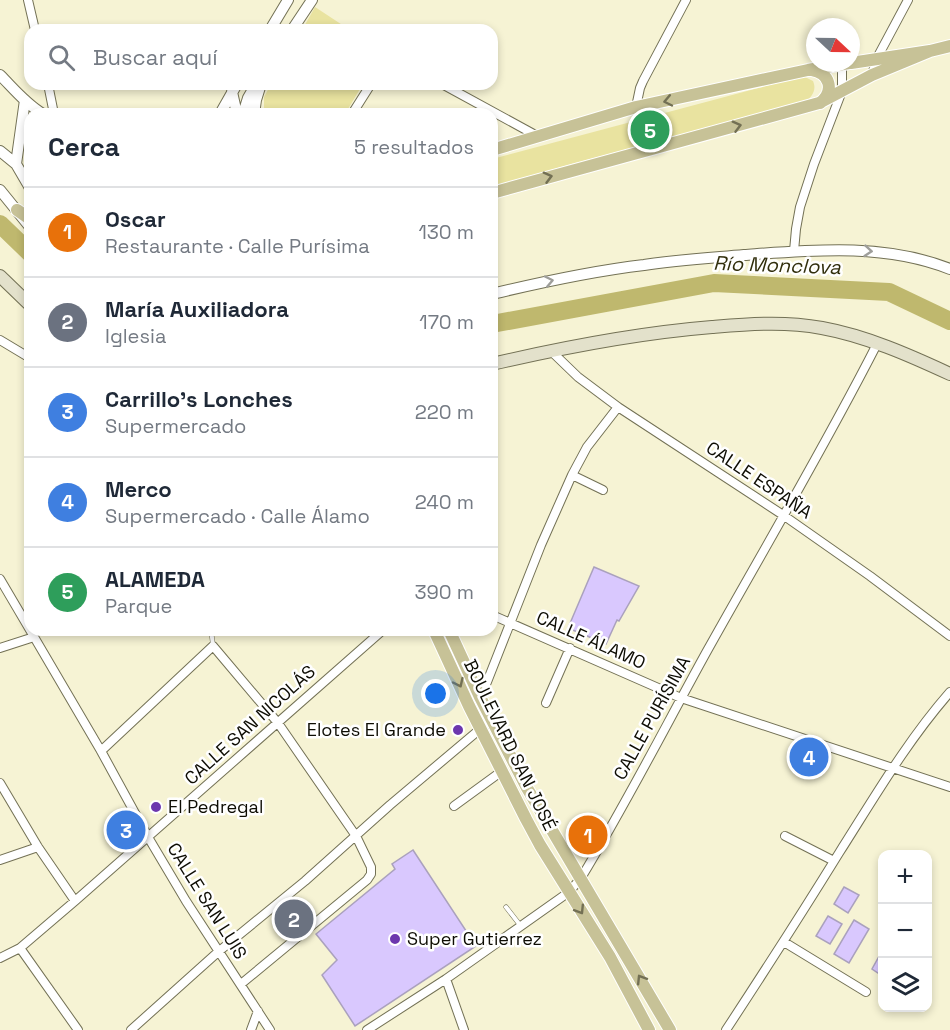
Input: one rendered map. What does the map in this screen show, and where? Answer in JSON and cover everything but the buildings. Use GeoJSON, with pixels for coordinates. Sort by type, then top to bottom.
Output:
{"type":"FeatureCollection","features":[{"type":"Feature","properties":{"kind":"main road"},"geometry":{"type":"LineString","coordinates":[[860,61],[950,46]]}},
{"type":"Feature","properties":{"kind":"main road"},"geometry":{"type":"LineString","coordinates":[[498,191],[819,103],[872,75],[930,51]]}},
{"type":"Feature","properties":{"kind":"main road"},"geometry":{"type":"LineString","coordinates":[[498,148],[636,108],[806,70]]}},
{"type":"Feature","properties":{"kind":"main road"},"geometry":{"type":"LineString","coordinates":[[819,72],[826,77],[828,92],[819,103]]}},
{"type":"Feature","properties":{"kind":"main road"},"geometry":{"type":"LineString","coordinates":[[17,210],[24,215]]}},
{"type":"Feature","properties":{"kind":"main road"},"geometry":{"type":"LineString","coordinates":[[0,276],[24,299]]}},
{"type":"Feature","properties":{"kind":"main road"},"geometry":{"type":"LineString","coordinates":[[498,363],[628,336],[775,323],[823,328],[853,335],[915,357],[950,374]]}},
{"type":"Feature","properties":{"kind":"main road","name":"BOULEVARD SAN JOSÉ"},"geometry":{"type":"LineString","coordinates":[[437,636],[540,845],[610,957],[649,1030]]}},
{"type":"Feature","properties":{"kind":"main road","name":"BOULEVARD SAN JOSÉ"},"geometry":{"type":"LineString","coordinates":[[452,636],[480,697],[540,812],[670,1030]]}},
{"type":"Feature","properties":{"kind":"main road"},"geometry":{"type":"LineString","coordinates":[[540,812],[540,845],[568,858]]}},
{"type":"Feature","properties":{"kind":"street"},"geometry":{"type":"LineString","coordinates":[[28,0],[34,24]]}},
{"type":"Feature","properties":{"kind":"street"},"geometry":{"type":"LineString","coordinates":[[274,24],[288,0]]}},
{"type":"Feature","properties":{"kind":"street"},"geometry":{"type":"LineString","coordinates":[[636,108],[640,88],[686,0]]}},
{"type":"Feature","properties":{"kind":"street"},"geometry":{"type":"LineString","coordinates":[[872,75],[877,58],[908,0]]}},
{"type":"Feature","properties":{"kind":"street"},"geometry":{"type":"LineString","coordinates":[[296,24],[310,1]]}},
{"type":"Feature","properties":{"kind":"street"},"geometry":{"type":"LineString","coordinates":[[794,251],[800,207],[842,91],[845,72]]}},
{"type":"Feature","properties":{"kind":"street"},"geometry":{"type":"LineString","coordinates":[[0,75],[34,108]]}},
{"type":"Feature","properties":{"kind":"street"},"geometry":{"type":"LineString","coordinates":[[49,90],[53,108]]}},
{"type":"Feature","properties":{"kind":"street"},"geometry":{"type":"LineString","coordinates":[[223,108],[234,90]]}},
{"type":"Feature","properties":{"kind":"street"},"geometry":{"type":"LineString","coordinates":[[235,90],[237,108]]}},
{"type":"Feature","properties":{"kind":"street"},"geometry":{"type":"LineString","coordinates":[[245,108],[253,90]]}},
{"type":"Feature","properties":{"kind":"street"},"geometry":{"type":"LineString","coordinates":[[255,108],[259,90]]}},
{"type":"Feature","properties":{"kind":"street"},"geometry":{"type":"LineString","coordinates":[[356,108],[367,90]]}},
{"type":"Feature","properties":{"kind":"street"},"geometry":{"type":"LineString","coordinates":[[452,90],[485,108]]}},
{"type":"Feature","properties":{"kind":"street"},"geometry":{"type":"LineString","coordinates":[[15,164],[24,100]]}},
{"type":"Feature","properties":{"kind":"street"},"geometry":{"type":"LineString","coordinates":[[498,115],[539,137]]}},
{"type":"Feature","properties":{"kind":"street"},"geometry":{"type":"LineString","coordinates":[[0,150],[15,164],[24,178]]}},
{"type":"Feature","properties":{"kind":"street"},"geometry":{"type":"LineString","coordinates":[[0,190],[24,219]]}},
{"type":"Feature","properties":{"kind":"street"},"geometry":{"type":"LineString","coordinates":[[498,293],[553,280],[643,265],[794,251],[851,249],[883,252],[917,258],[950,269]]}},
{"type":"Feature","properties":{"kind":"street"},"geometry":{"type":"LineString","coordinates":[[0,340],[24,354]]}},
{"type":"Feature","properties":{"kind":"street","name":"CALLE PURÍSIMA"},"geometry":{"type":"LineString","coordinates":[[367,1030],[446,979],[569,892],[581,878],[877,344]]}},
{"type":"Feature","properties":{"kind":"street","name":"CALLE ESPAÑA"},"geometry":{"type":"LineString","coordinates":[[551,351],[578,377],[618,407],[783,515],[950,636]]}},
{"type":"Feature","properties":{"kind":"street"},"geometry":{"type":"LineString","coordinates":[[470,706],[480,697],[487,682],[572,475],[587,447],[618,407]]}},
{"type":"Feature","properties":{"kind":"street"},"geometry":{"type":"LineString","coordinates":[[572,475],[603,490]]}},
{"type":"Feature","properties":{"kind":"street","name":"CALLE SAN LUIS"},"geometry":{"type":"LineString","coordinates":[[0,579],[24,619]]}},
{"type":"Feature","properties":{"kind":"street","name":"CALLE ÁLAMO"},"geometry":{"type":"LineString","coordinates":[[498,617],[681,698],[950,788]]}},
{"type":"Feature","properties":{"kind":"street"},"geometry":{"type":"LineString","coordinates":[[0,648],[24,636]]}},
{"type":"Feature","properties":{"kind":"street","name":"CALLE SAN LUIS"},"geometry":{"type":"LineString","coordinates":[[34,636],[186,901],[270,1030]]}},
{"type":"Feature","properties":{"kind":"street","name":"CALLE SAN NICOLÁS"},"geometry":{"type":"LineString","coordinates":[[0,958],[20,948],[75,901],[376,636]]}},
{"type":"Feature","properties":{"kind":"street"},"geometry":{"type":"LineString","coordinates":[[101,751],[213,646],[278,723],[357,836],[371,867],[368,880],[241,984]]}},
{"type":"Feature","properties":{"kind":"street"},"geometry":{"type":"LineString","coordinates":[[546,703],[570,648]]}},
{"type":"Feature","properties":{"kind":"street"},"geometry":{"type":"LineString","coordinates":[[726,1030],[892,769],[950,692]]}},
{"type":"Feature","properties":{"kind":"street"},"geometry":{"type":"LineString","coordinates":[[131,1030],[218,952],[492,719]]}},
{"type":"Feature","properties":{"kind":"street"},"geometry":{"type":"LineString","coordinates":[[454,806],[502,771]]}},
{"type":"Feature","properties":{"kind":"street"},"geometry":{"type":"LineString","coordinates":[[0,783],[38,847],[75,901]]}},
{"type":"Feature","properties":{"kind":"street"},"geometry":{"type":"LineString","coordinates":[[785,836],[834,861]]}},
{"type":"Feature","properties":{"kind":"street"},"geometry":{"type":"LineString","coordinates":[[0,860],[38,847]]}},
{"type":"Feature","properties":{"kind":"street"},"geometry":{"type":"LineString","coordinates":[[784,942],[866,992]]}},
{"type":"Feature","properties":{"kind":"street"},"geometry":{"type":"LineString","coordinates":[[20,948],[78,1030]]}},
{"type":"Feature","properties":{"kind":"street"},"geometry":{"type":"LineString","coordinates":[[446,979],[464,1030]]}},
{"type":"Feature","properties":{"kind":"street"},"geometry":{"type":"LineString","coordinates":[[251,1030],[258,1011]]}},
{"type":"Feature","properties":{"kind":"lane"},"geometry":{"type":"LineString","coordinates":[[212,636],[213,646]]}},
{"type":"Feature","properties":{"kind":"lane"},"geometry":{"type":"LineString","coordinates":[[506,907],[521,926]]}},
{"type":"Feature","properties":{"kind":"shaded area"},"geometry":{"type":"Polygon","coordinates":[[[315,7],[341,24],[305,24],[315,7]]]}},
{"type":"Feature","properties":{"kind":"shaded area"},"geometry":{"type":"Polygon","coordinates":[[[803,76],[813,81],[812,96],[805,102],[498,185],[498,157],[803,76]]]}},
{"type":"Feature","properties":{"kind":"shaded area"},"geometry":{"type":"Polygon","coordinates":[[[268,90],[359,90],[349,108],[264,108],[264,97],[268,90]]]}},
{"type":"Feature","properties":{"kind":"waterway","name":"Río Monclova"},"geometry":{"type":"LineString","coordinates":[[0,224],[24,247]]}},
{"type":"Feature","properties":{"kind":"waterway","name":"Río Monclova"},"geometry":{"type":"LineString","coordinates":[[498,323],[714,283],[889,292],[950,321]]}},
{"type":"Feature","properties":{"kind":"place","name":"ALAMEDA"},"geometry":{"type":"Point","coordinates":[650,130]}},
{"type":"Feature","properties":{"kind":"place","name":"Elotes El Grande"},"geometry":{"type":"Point","coordinates":[458,730]}},
{"type":"Feature","properties":{"kind":"place","name":"Merco"},"geometry":{"type":"Point","coordinates":[809,757]}},
{"type":"Feature","properties":{"kind":"place","name":"El Pedregal"},"geometry":{"type":"Point","coordinates":[156,807]}},
{"type":"Feature","properties":{"kind":"place","name":"Carrillo's Lonches"},"geometry":{"type":"Point","coordinates":[126,830]}},
{"type":"Feature","properties":{"kind":"place","name":"Oscar"},"geometry":{"type":"Point","coordinates":[588,835]}},
{"type":"Feature","properties":{"kind":"place","name":"María Auxiliadora"},"geometry":{"type":"Point","coordinates":[294,919]}},
{"type":"Feature","properties":{"kind":"place","name":"Super Gutierrez"},"geometry":{"type":"Point","coordinates":[395,939]}}]}
